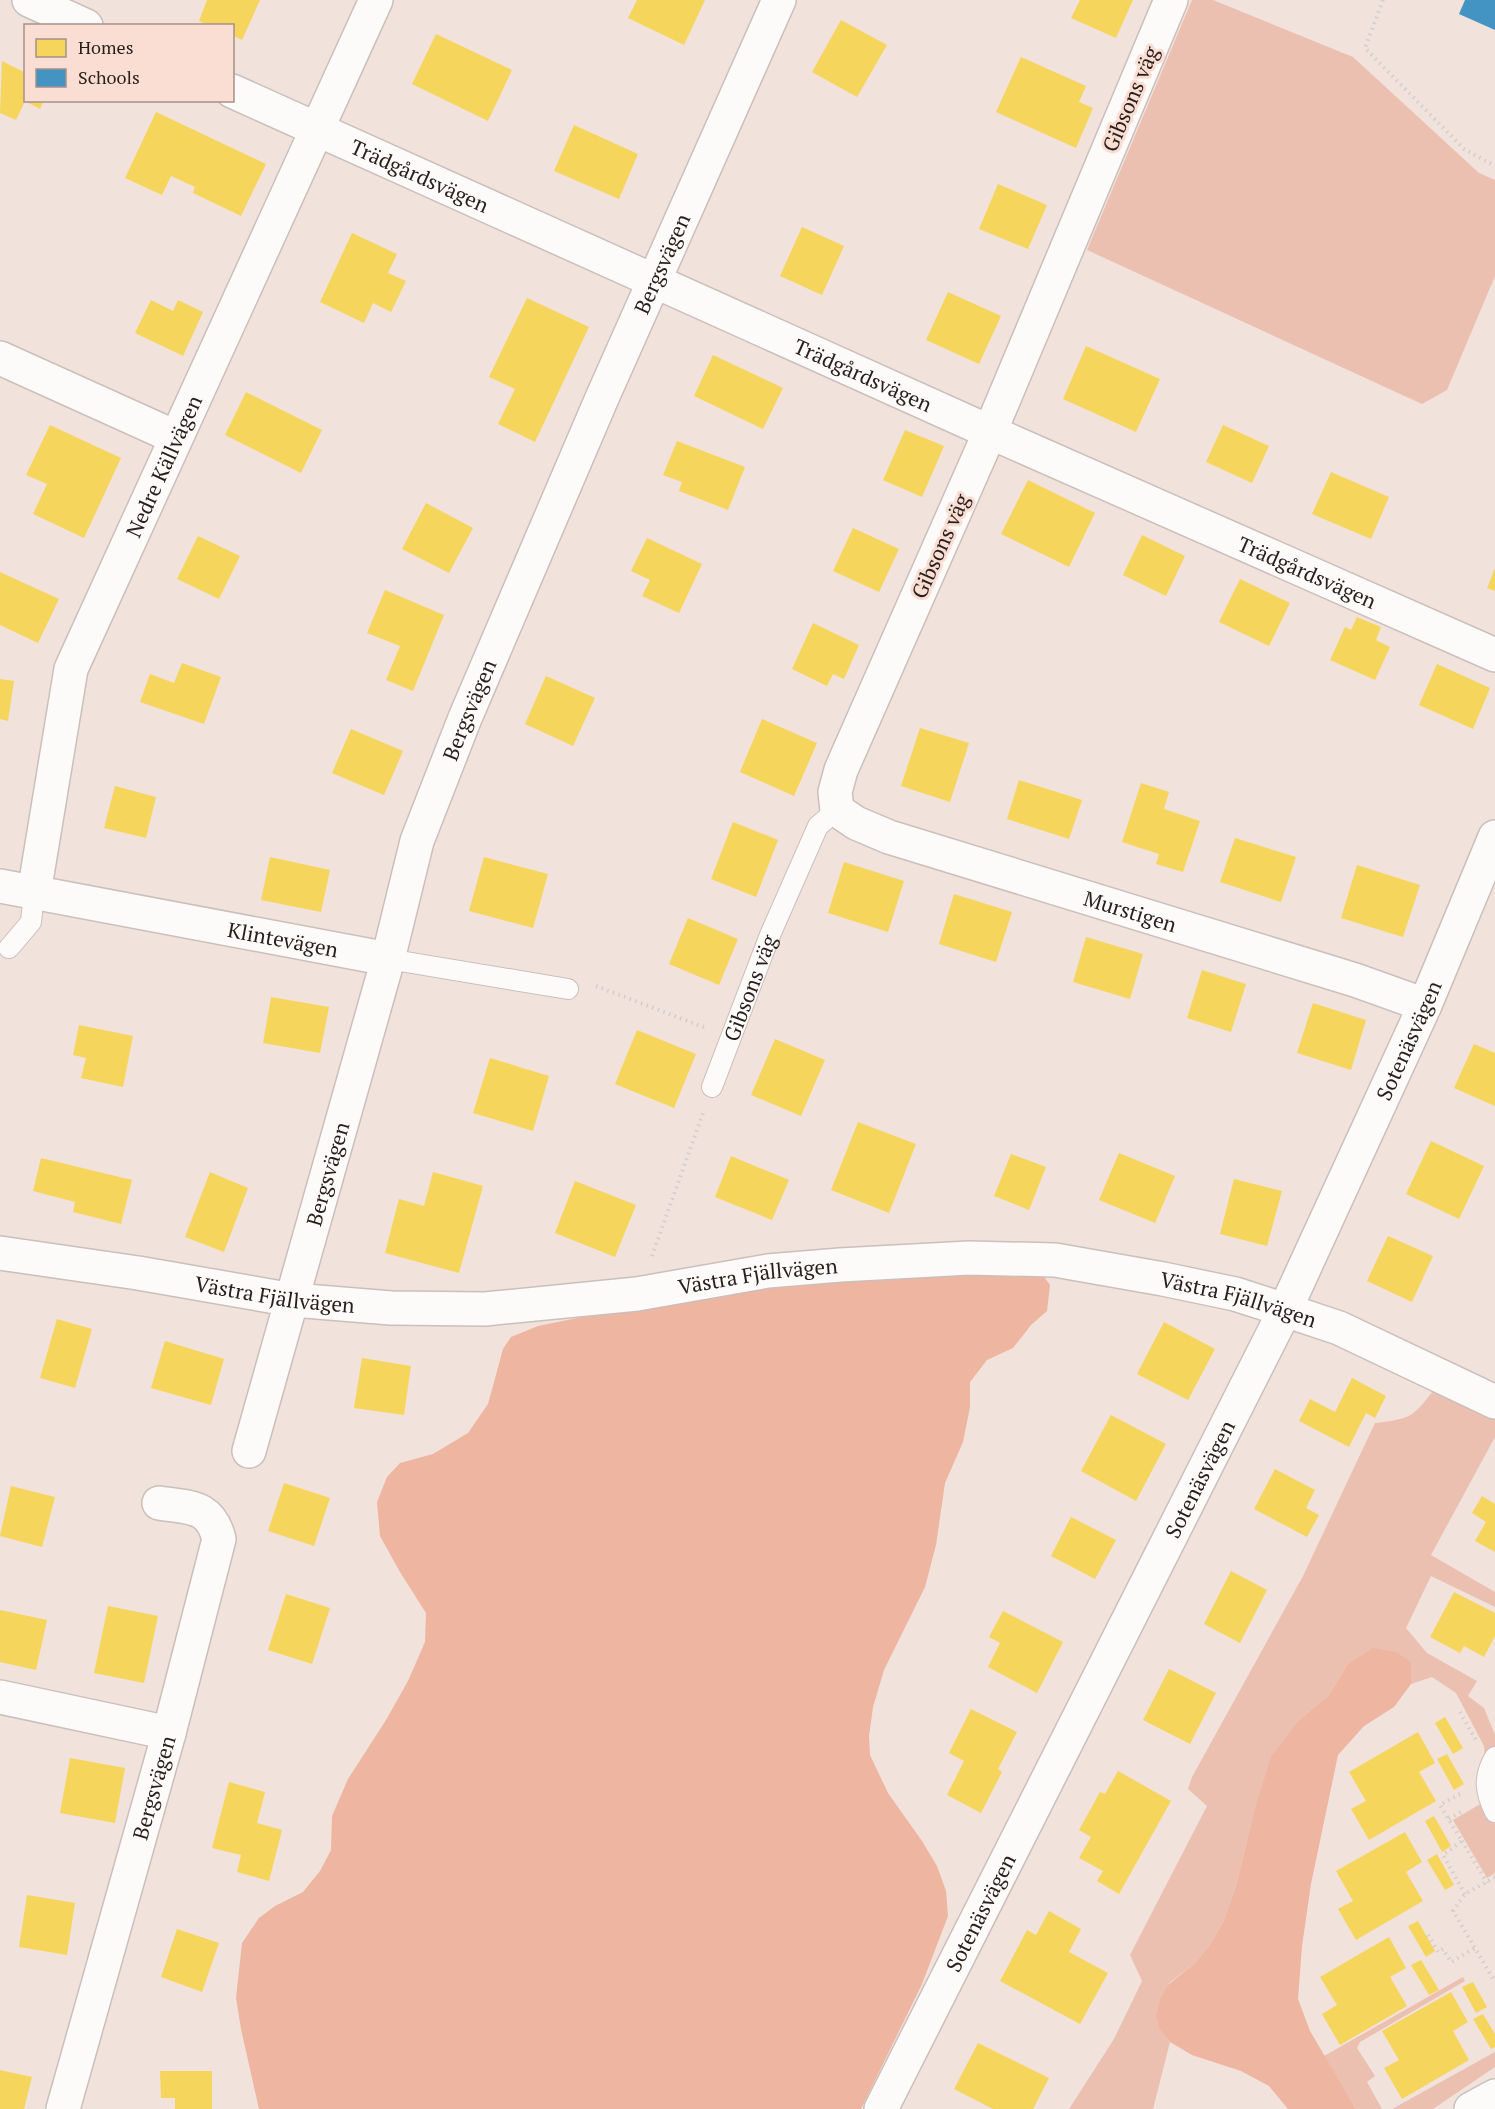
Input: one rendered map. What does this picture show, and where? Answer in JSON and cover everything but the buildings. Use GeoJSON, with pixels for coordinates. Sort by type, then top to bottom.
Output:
{"type":"FeatureCollection","features":[{"type":"Feature","properties":{"kind":"street"},"geometry":{"type":"LineString","coordinates":[[29,0],[82,24]]}},
{"type":"Feature","properties":{"kind":"street","name":"Nedre Källvägen"},"geometry":{"type":"LineString","coordinates":[[34,893],[71,669],[376,0]]}},
{"type":"Feature","properties":{"kind":"street","name":"Bergsvägen"},"geometry":{"type":"LineString","coordinates":[[249,1451],[388,959],[417,842],[465,718],[598,409],[779,0]]}},
{"type":"Feature","properties":{"kind":"street","name":"Gibsons väg"},"geometry":{"type":"LineString","coordinates":[[837,810],[835,792],[841,770],[990,432],[1171,0]]}},
{"type":"Feature","properties":{"kind":"street","name":"Trädgårdsvägen"},"geometry":{"type":"LineString","coordinates":[[234,92],[990,432],[1495,654]]}},
{"type":"Feature","properties":{"kind":"street"},"geometry":{"type":"LineString","coordinates":[[0,358],[176,438]]}},
{"type":"Feature","properties":{"kind":"street","name":"Murstigen"},"geometry":{"type":"LineString","coordinates":[[837,810],[855,823],[889,837],[1343,976],[1425,1005]]}},
{"type":"Feature","properties":{"kind":"street","name":"Sotenäsvägen"},"geometry":{"type":"LineString","coordinates":[[881,2109],[1285,1310],[1425,1005],[1495,837]]}},
{"type":"Feature","properties":{"kind":"street","name":"Klintevägen"},"geometry":{"type":"LineString","coordinates":[[0,886],[388,959]]}},
{"type":"Feature","properties":{"kind":"street","name":"Västra Fjällvägen"},"geometry":{"type":"LineString","coordinates":[[0,1253],[293,1300],[391,1308],[485,1309],[637,1294],[768,1271],[840,1264],[969,1258],[1055,1260],[1235,1294],[1285,1310],[1339,1328],[1495,1402]]}},
{"type":"Feature","properties":{"kind":"street","name":"Bergsvägen"},"geometry":{"type":"LineString","coordinates":[[63,2109],[169,1733],[219,1539],[216,1526],[209,1516],[200,1510],[159,1503]]}},
{"type":"Feature","properties":{"kind":"street"},"geometry":{"type":"LineString","coordinates":[[0,1697],[169,1733]]}},
{"type":"Feature","properties":{"kind":"lane","name":"Gibsons väg"},"geometry":{"type":"LineString","coordinates":[[712,1087],[770,935],[818,826],[837,810]]}},
{"type":"Feature","properties":{"kind":"lane","name":"Nedre Källvägen"},"geometry":{"type":"LineString","coordinates":[[9,948],[31,922],[34,893]]}},
{"type":"Feature","properties":{"kind":"lane","name":"Klintevägen"},"geometry":{"type":"LineString","coordinates":[[388,959],[568,989]]}},
{"type":"Feature","properties":{"kind":"lane"},"geometry":{"type":"LineString","coordinates":[[1495,1757],[1485,1778],[1487,1797],[1495,1812]]}},
{"type":"Feature","properties":{"kind":"path"},"geometry":{"type":"LineString","coordinates":[[1383,0],[1365,48],[1464,149],[1495,166]]}},
{"type":"Feature","properties":{"kind":"path"},"geometry":{"type":"LineString","coordinates":[[568,989],[596,986],[730,1037]]}},
{"type":"Feature","properties":{"kind":"path"},"geometry":{"type":"LineString","coordinates":[[637,1294],[712,1087]]}},
{"type":"Feature","properties":{"kind":"path"},"geometry":{"type":"LineString","coordinates":[[1449,1819],[1462,1811]]}},
{"type":"Feature","properties":{"kind":"path"},"geometry":{"type":"LineString","coordinates":[[1462,1841],[1487,1883]]}},
{"type":"Feature","properties":{"kind":"path"},"geometry":{"type":"LineString","coordinates":[[1495,1877],[1465,1894],[1453,1911],[1495,1982]]}},
{"type":"Feature","properties":{"kind":"path"},"geometry":{"type":"LineString","coordinates":[[1428,1935],[1438,1952],[1443,1949],[1451,1962],[1475,1948]]}},
{"type":"Feature","properties":{"kind":"shaded area"},"geometry":{"type":"Polygon","coordinates":[[[1192,0],[1213,0],[1353,57],[1479,173],[1495,180],[1495,276],[1447,390],[1422,404],[1087,250],[1192,0]]]}},
{"type":"Feature","properties":{"kind":"shaded area"},"geometry":{"type":"Polygon","coordinates":[[[855,1267],[1042,1274],[1050,1285],[1047,1311],[1031,1325],[1013,1348],[987,1360],[970,1382],[970,1407],[963,1442],[945,1483],[936,1545],[925,1587],[884,1670],[873,1707],[869,1736],[870,1755],[888,1793],[937,1866],[946,1891],[948,1916],[922,1984],[861,2109],[259,2109],[236,1998],[242,1943],[259,1918],[275,1906],[303,1892],[320,1871],[331,1850],[332,1816],[348,1779],[408,1681],[425,1642],[426,1613],[380,1536],[377,1502],[387,1477],[400,1463],[433,1454],[468,1433],[488,1404],[503,1349],[511,1337],[538,1326],[592,1315],[855,1267]]]}},
{"type":"Feature","properties":{"kind":"shaded area"},"geometry":{"type":"Polygon","coordinates":[[[1437,1386],[1495,1415],[1495,1437],[1431,1555],[1495,1592],[1495,1607],[1431,1576],[1406,1628],[1427,1653],[1477,1681],[1468,1696],[1484,1708],[1495,1735],[1495,1755],[1485,1759],[1484,1746],[1456,1693],[1432,1677],[1411,1684],[1411,1662],[1347,1665],[1329,1695],[1299,1720],[1254,1812],[1236,1886],[1223,1922],[1209,1946],[1194,1964],[1169,1983],[1160,2030],[1170,2042],[1153,2109],[1069,2109],[1114,2039],[1142,1981],[1130,1955],[1207,1806],[1188,1789],[1192,1777],[1303,1576],[1375,1423],[1398,1420],[1412,1414],[1437,1386]]]}},
{"type":"Feature","properties":{"kind":"shaded area"},"geometry":{"type":"Polygon","coordinates":[[[1373,1648],[1396,1652],[1411,1662],[1411,1684],[1394,1707],[1364,1726],[1338,1755],[1311,1884],[1302,1946],[1298,1999],[1310,2031],[1356,2109],[1288,2109],[1269,2086],[1241,2071],[1192,2055],[1170,2042],[1160,2030],[1156,2016],[1161,1997],[1169,1984],[1194,1964],[1209,1946],[1223,1922],[1236,1886],[1254,1812],[1271,1757],[1299,1720],[1329,1695],[1347,1665],[1373,1648]]]}},
{"type":"Feature","properties":{"kind":"shaded area"},"geometry":{"type":"Polygon","coordinates":[[[1482,1803],[1495,1824],[1495,1873],[1487,1878],[1453,1820],[1482,1803]]]}},
{"type":"Feature","properties":{"kind":"shaded area"},"geometry":{"type":"Polygon","coordinates":[[[1463,1977],[1465,1981],[1360,2042],[1357,2048],[1375,2076],[1367,2082],[1382,2109],[1356,2109],[1324,2056],[1463,1977]]]}},
{"type":"Feature","properties":{"kind":"shaded area"},"geometry":{"type":"Polygon","coordinates":[[[1495,2052],[1495,2067],[1433,2109],[1392,2109],[1495,2052]]]}}]}
